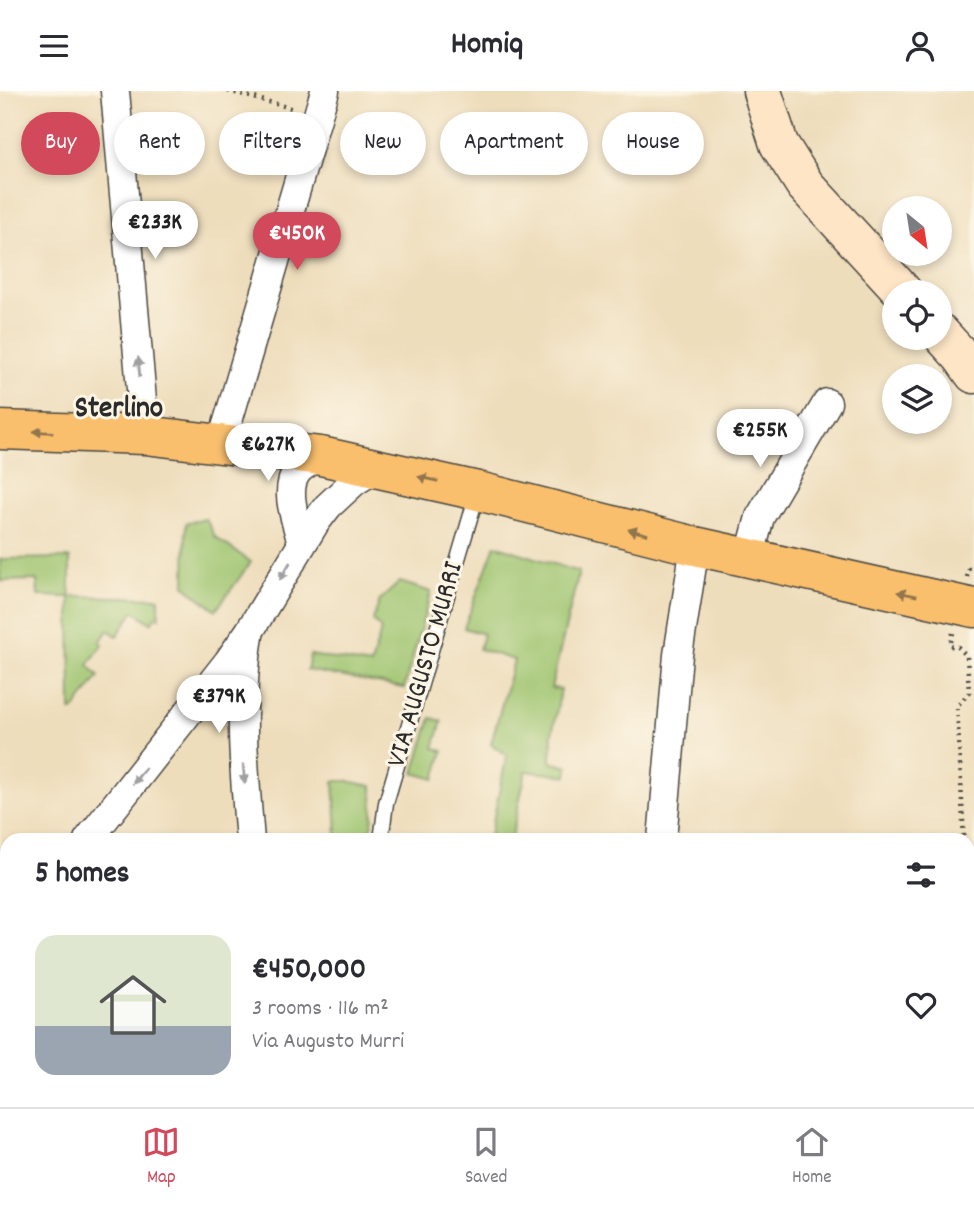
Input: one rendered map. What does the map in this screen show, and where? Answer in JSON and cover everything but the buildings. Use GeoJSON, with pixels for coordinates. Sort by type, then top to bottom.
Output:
{"type":"FeatureCollection","features":[{"type":"Feature","properties":{"kind":"main road"},"geometry":{"type":"LineString","coordinates":[[0,430],[145,436],[321,456],[478,491],[695,547],[974,608]]}},
{"type":"Feature","properties":{"kind":"street"},"geometry":{"type":"LineString","coordinates":[[116,91],[145,436]]}},
{"type":"Feature","properties":{"kind":"street"},"geometry":{"type":"LineString","coordinates":[[224,443],[226,428],[325,91]]}},
{"type":"Feature","properties":{"kind":"street"},"geometry":{"type":"LineString","coordinates":[[762,91],[779,144],[805,185],[892,280]]}},
{"type":"Feature","properties":{"kind":"street"},"geometry":{"type":"LineString","coordinates":[[952,347],[974,374]]}},
{"type":"Feature","properties":{"kind":"street"},"geometry":{"type":"LineString","coordinates":[[750,559],[760,517],[827,403]]}},
{"type":"Feature","properties":{"kind":"street"},"geometry":{"type":"LineString","coordinates":[[302,543],[292,499],[293,483],[298,471],[321,456]]}},
{"type":"Feature","properties":{"kind":"street"},"geometry":{"type":"LineString","coordinates":[[93,833],[249,632],[302,543],[328,506],[355,481],[378,467]]}},
{"type":"Feature","properties":{"kind":"street"},"geometry":{"type":"LineString","coordinates":[[663,833],[678,655],[695,547]]}},
{"type":"Feature","properties":{"kind":"street"},"geometry":{"type":"LineString","coordinates":[[249,632],[244,666],[243,766],[249,833]]}},
{"type":"Feature","properties":{"kind":"lane","name":"VIA AUGUSTO MURRI"},"geometry":{"type":"LineString","coordinates":[[382,833],[386,803],[478,491]]}},
{"type":"Feature","properties":{"kind":"path"},"geometry":{"type":"LineString","coordinates":[[228,91],[296,109]]}},
{"type":"Feature","properties":{"kind":"path"},"geometry":{"type":"LineString","coordinates":[[950,646],[958,647],[967,656],[969,693],[957,706],[964,833]]}},
{"type":"Feature","properties":{"kind":"green space"},"geometry":{"type":"Polygon","coordinates":[[[206,519],[215,537],[251,562],[216,610],[185,586],[186,523],[206,519]]]}},
{"type":"Feature","properties":{"kind":"green space"},"geometry":{"type":"Polygon","coordinates":[[[495,545],[579,572],[551,688],[561,689],[552,734],[551,762],[568,767],[567,776],[526,771],[513,833],[490,833],[507,755],[491,744],[514,660],[479,649],[483,634],[464,628],[495,545]]]}},
{"type":"Feature","properties":{"kind":"green space"},"geometry":{"type":"Polygon","coordinates":[[[70,558],[70,596],[159,598],[159,617],[156,616],[151,623],[134,611],[117,636],[108,630],[100,642],[103,644],[88,665],[99,676],[74,710],[71,710],[70,597],[38,596],[37,580],[0,581],[0,559],[70,558]]]}},
{"type":"Feature","properties":{"kind":"green space"},"geometry":{"type":"Polygon","coordinates":[[[400,582],[431,592],[404,688],[307,670],[310,655],[371,665],[381,630],[373,620],[380,600],[400,582]]]}},
{"type":"Feature","properties":{"kind":"green space"},"geometry":{"type":"Polygon","coordinates":[[[431,718],[442,721],[434,748],[443,751],[435,779],[414,773],[431,718]]]}},
{"type":"Feature","properties":{"kind":"green space"},"geometry":{"type":"Polygon","coordinates":[[[334,781],[372,786],[371,833],[337,833],[334,781]]]}},
{"type":"Feature","properties":{"kind":"district","name":"Sterlino"},"geometry":{"type":"Point","coordinates":[119,410]}}]}
